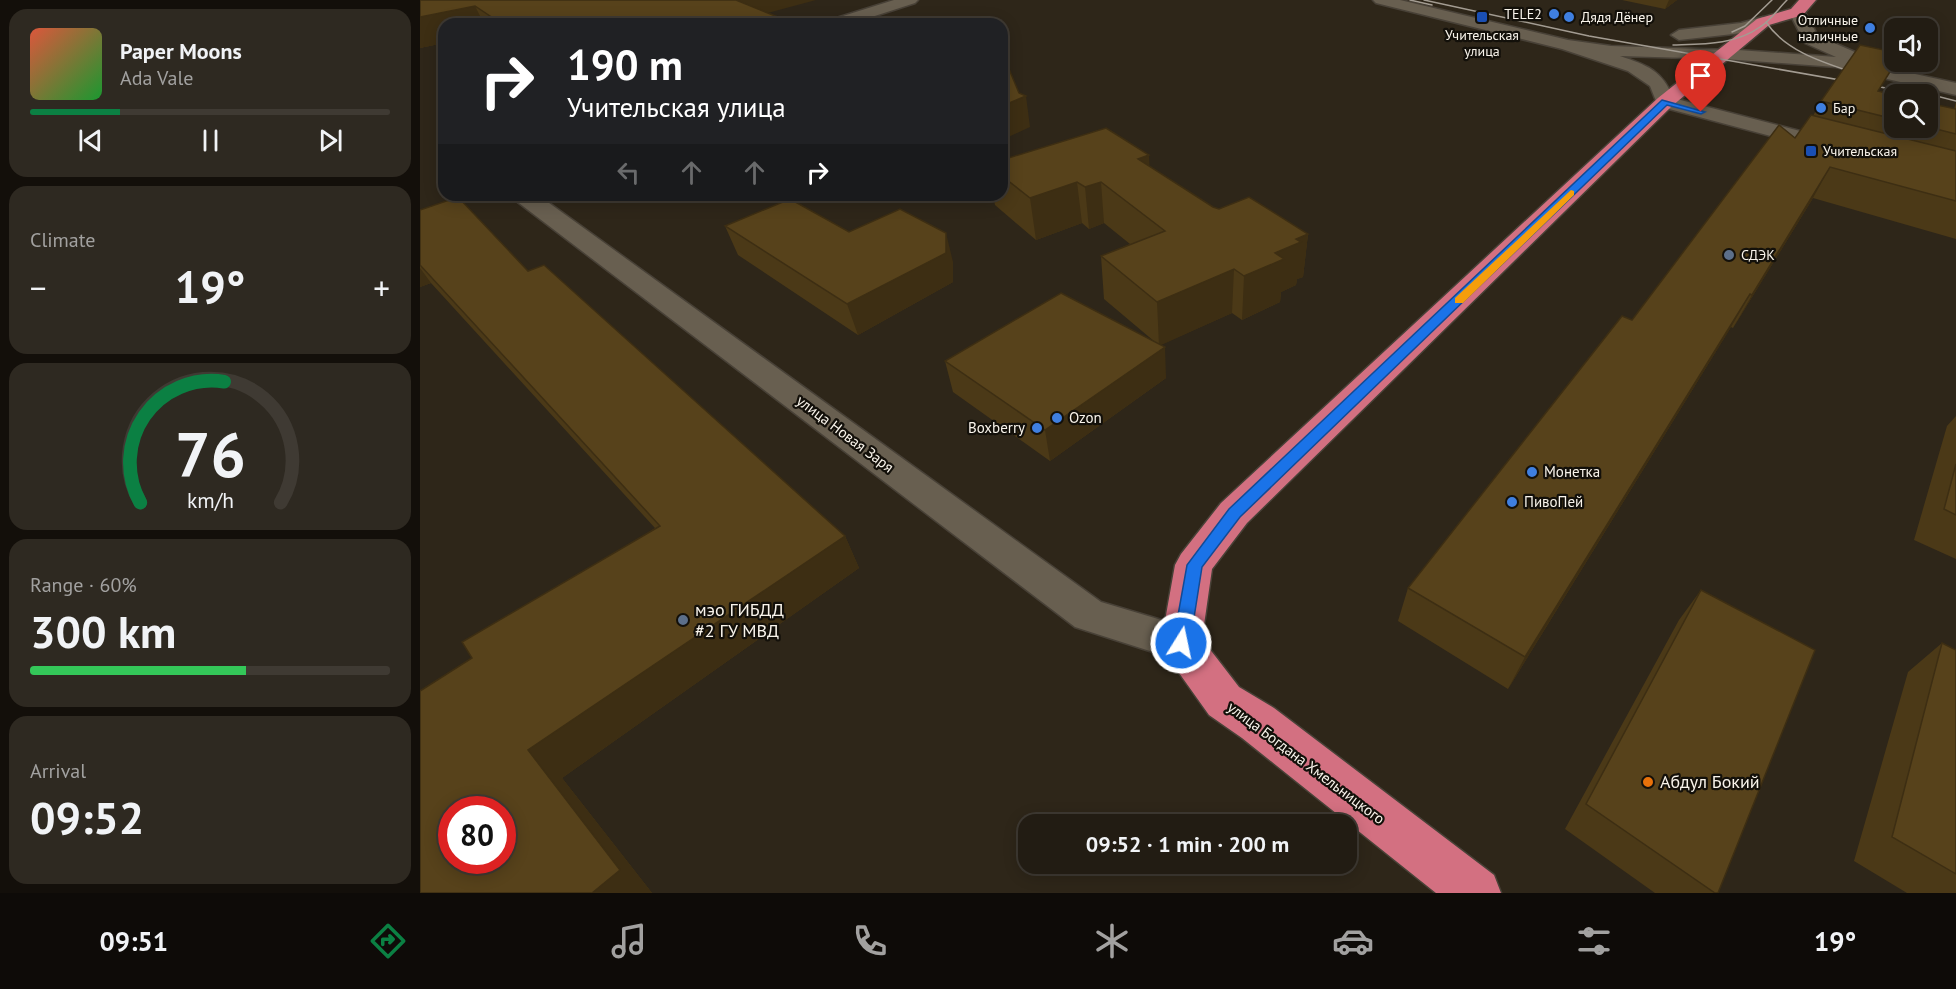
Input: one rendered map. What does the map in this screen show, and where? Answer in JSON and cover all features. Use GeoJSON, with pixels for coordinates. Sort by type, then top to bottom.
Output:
{"type":"FeatureCollection","features":[{"type":"Feature","properties":{"kind":"highway"},"geometry":{"type":"LineString","coordinates":[[1181,643],[1194,565],[1234,513],[1665,102],[1763,22],[1803,6]]}},
{"type":"Feature","properties":{"kind":"highway"},"geometry":{"type":"LineString","coordinates":[[1753,7],[1763,22]]}},
{"type":"Feature","properties":{"kind":"highway","name":"улица Богдана Хмельницкого"},"geometry":{"type":"LineString","coordinates":[[1181,643],[1224,701],[1258,723],[1476,893]]}},
{"type":"Feature","properties":{"kind":"street"},"geometry":{"type":"LineString","coordinates":[[852,18],[910,0]]}},
{"type":"Feature","properties":{"kind":"street"},"geometry":{"type":"LineString","coordinates":[[1381,0],[1568,45],[1634,67],[1658,83],[1665,102],[1852,151]]}},
{"type":"Feature","properties":{"kind":"street"},"geometry":{"type":"LineString","coordinates":[[1803,6],[1811,39],[1909,79]]}},
{"type":"Feature","properties":{"kind":"street"},"geometry":{"type":"LineString","coordinates":[[1724,54],[1647,35],[1724,31],[1763,22]]}},
{"type":"Feature","properties":{"kind":"street"},"geometry":{"type":"LineString","coordinates":[[1568,45],[1611,51],[1724,54],[1836,62],[1956,89]]}},
{"type":"Feature","properties":{"kind":"street","name":"улица Новая Заря"},"geometry":{"type":"LineString","coordinates":[[531,201],[1089,615],[1181,643]]}},
{"type":"Feature","properties":{"kind":"building"},"geometry":{"type":"Polygon","coordinates":[[[420,0],[736,0],[780,18],[493,18],[475,6],[420,17],[420,0]]]}},
{"type":"Feature","properties":{"kind":"building"},"geometry":{"type":"Polygon","coordinates":[[[1860,45],[1884,50],[1884,72],[1890,72],[1878,91],[1884,92],[1884,117],[1821,101],[1860,45]]]}},
{"type":"Feature","properties":{"kind":"building"},"geometry":{"type":"Polygon","coordinates":[[[1008,69],[1019,93],[1026,96],[1008,104],[1008,69]]]}},
{"type":"Feature","properties":{"kind":"building"},"geometry":{"type":"Polygon","coordinates":[[[1938,105],[1956,109],[1956,134],[1938,130],[1938,105]]]}},
{"type":"Feature","properties":{"kind":"building"},"geometry":{"type":"Polygon","coordinates":[[[1811,115],[1884,133],[1884,138],[1904,138],[1956,151],[1956,201],[1830,167],[1525,657],[1408,588],[1622,316],[1632,320],[1779,125],[1795,138],[1811,115]]]}},
{"type":"Feature","properties":{"kind":"building"},"geometry":{"type":"Polygon","coordinates":[[[1106,128],[1149,155],[1138,159],[1213,207],[1219,209],[1249,197],[1308,234],[1296,239],[1301,242],[1275,253],[1284,259],[1244,276],[1234,269],[1157,302],[1101,256],[1165,231],[1101,182],[1085,187],[1077,182],[1030,198],[1008,181],[1008,158],[1106,128]]]}},
{"type":"Feature","properties":{"kind":"building"},"geometry":{"type":"Polygon","coordinates":[[[446,201],[462,201],[528,271],[544,265],[845,536],[528,750],[620,870],[592,893],[420,893],[420,691],[472,658],[462,642],[660,526],[420,265],[420,210],[446,201]]]}},
{"type":"Feature","properties":{"kind":"building"},"geometry":{"type":"Polygon","coordinates":[[[785,201],[794,201],[849,232],[900,209],[946,233],[946,253],[847,304],[725,226],[785,201]]]}},
{"type":"Feature","properties":{"kind":"building"},"geometry":{"type":"Polygon","coordinates":[[[1061,293],[1165,347],[1045,430],[945,361],[1061,293]]]}},
{"type":"Feature","properties":{"kind":"building"},"geometry":{"type":"Polygon","coordinates":[[[1956,464],[1956,515],[1944,509],[1956,464]]]}},
{"type":"Feature","properties":{"kind":"building"},"geometry":{"type":"Polygon","coordinates":[[[1701,590],[1815,650],[1718,893],[1586,804],[1701,590]]]}},
{"type":"Feature","properties":{"kind":"building"},"geometry":{"type":"Polygon","coordinates":[[[1942,643],[1956,650],[1956,874],[1892,837],[1942,643]]]}},
{"type":"Feature","properties":{"kind":"tram line"},"geometry":{"type":"LineString","coordinates":[[1410,0],[1432,5]]}},
{"type":"Feature","properties":{"kind":"tram line"},"geometry":{"type":"LineString","coordinates":[[1424,0],[1589,36],[1884,88]]}},
{"type":"Feature","properties":{"kind":"tram line"},"geometry":{"type":"LineString","coordinates":[[1732,32],[1745,26],[1772,0]]}},
{"type":"Feature","properties":{"kind":"tram line"},"geometry":{"type":"LineString","coordinates":[[1766,22],[1787,0]]}},
{"type":"Feature","properties":{"kind":"tram line"},"geometry":{"type":"LineString","coordinates":[[1673,45],[1729,40],[1750,33],[1766,22]]}},
{"type":"Feature","properties":{"kind":"tram line"},"geometry":{"type":"LineString","coordinates":[[1766,22],[1774,32],[1795,49],[1820,61],[1858,74]]}},
{"type":"Feature","properties":{"kind":"tram line"},"geometry":{"type":"LineString","coordinates":[[1938,96],[1956,101]]}},
{"type":"Feature","properties":{"kind":"slow traffic"},"geometry":{"type":"LineString","coordinates":[[1459,301],[1571,193]]}},
{"type":"Feature","properties":{"kind":"place","name":"TELE2"},"geometry":{"type":"Point","coordinates":[1554,14]}},
{"type":"Feature","properties":{"kind":"place","name":"Учительская улица"},"geometry":{"type":"Point","coordinates":[1482,17]}},
{"type":"Feature","properties":{"kind":"place","name":"Дядя Дёнер"},"geometry":{"type":"Point","coordinates":[1569,17]}},
{"type":"Feature","properties":{"kind":"place","name":"Отличные наличные"},"geometry":{"type":"Point","coordinates":[1870,28]}},
{"type":"Feature","properties":{"kind":"place","name":"Бар"},"geometry":{"type":"Point","coordinates":[1821,108]}},
{"type":"Feature","properties":{"kind":"place","name":"Учительская"},"geometry":{"type":"Point","coordinates":[1811,151]}},
{"type":"Feature","properties":{"kind":"place","name":"СДЭК"},"geometry":{"type":"Point","coordinates":[1729,255]}},
{"type":"Feature","properties":{"kind":"place","name":"Ozon"},"geometry":{"type":"Point","coordinates":[1057,418]}},
{"type":"Feature","properties":{"kind":"place","name":"Boxberry"},"geometry":{"type":"Point","coordinates":[1037,428]}},
{"type":"Feature","properties":{"kind":"place","name":"Монетка"},"geometry":{"type":"Point","coordinates":[1532,472]}},
{"type":"Feature","properties":{"kind":"place","name":"ПивоПей"},"geometry":{"type":"Point","coordinates":[1512,502]}},
{"type":"Feature","properties":{"kind":"place","name":"мэо ГИБДД #2 ГУ МВД"},"geometry":{"type":"Point","coordinates":[683,620]}},
{"type":"Feature","properties":{"kind":"place","name":"Абдул Бокий"},"geometry":{"type":"Point","coordinates":[1648,782]}},
{"type":"Feature","properties":{"kind":"route"},"geometry":{"type":"LineString","coordinates":[[1181,643],[1194,565],[1234,513],[1665,102],[1701,112]]}}]}
